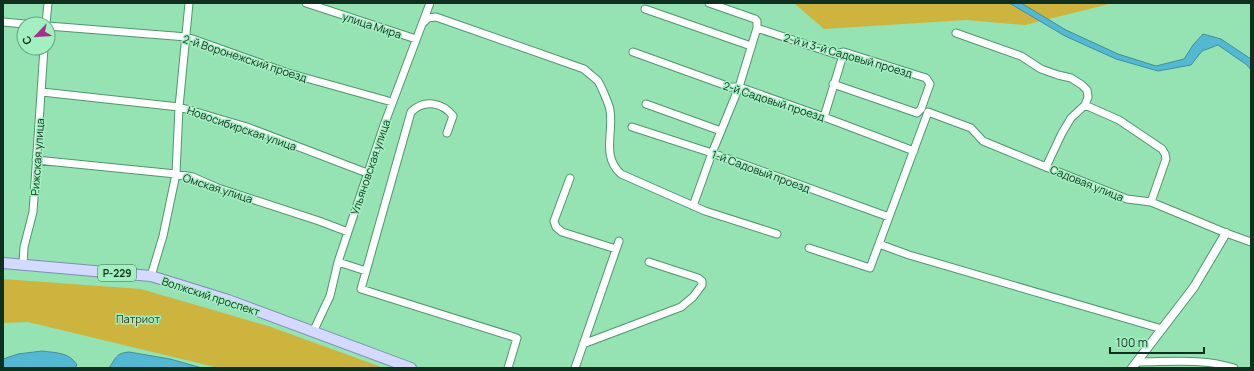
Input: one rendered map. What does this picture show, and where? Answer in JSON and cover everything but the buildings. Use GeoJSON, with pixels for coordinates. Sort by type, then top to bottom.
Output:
{"type":"FeatureCollection","features":[{"type":"Feature","properties":{"kind":"main road","name":"Волжский проспект"},"geometry":{"type":"LineString","coordinates":[[3,263],[151,276],[228,300],[411,368]]}},
{"type":"Feature","properties":{"kind":"street"},"geometry":{"type":"LineString","coordinates":[[47,16],[48,3]]}},
{"type":"Feature","properties":{"kind":"street"},"geometry":{"type":"LineString","coordinates":[[151,276],[163,236],[176,174],[179,107],[187,37],[189,3]]}},
{"type":"Feature","properties":{"kind":"street","name":"улица Мира"},"geometry":{"type":"LineString","coordinates":[[306,3],[416,39]]}},
{"type":"Feature","properties":{"kind":"street","name":"Ульяновская улица"},"geometry":{"type":"LineString","coordinates":[[313,332],[330,296],[338,262],[368,172],[392,102],[430,3]]}},
{"type":"Feature","properties":{"kind":"street"},"geometry":{"type":"LineString","coordinates":[[693,206],[738,87],[757,28],[757,21],[755,19],[709,3]]}},
{"type":"Feature","properties":{"kind":"street"},"geometry":{"type":"LineString","coordinates":[[645,9],[751,46]]}},
{"type":"Feature","properties":{"kind":"street"},"geometry":{"type":"LineString","coordinates":[[422,24],[428,18],[436,18],[584,69],[598,81],[610,109],[608,147],[611,159],[616,169],[628,178],[705,211],[777,234]]}},
{"type":"Feature","properties":{"kind":"street"},"geometry":{"type":"LineString","coordinates":[[3,22],[16,23]]}},
{"type":"Feature","properties":{"kind":"street","name":"2-й Воронежский проезд"},"geometry":{"type":"LineString","coordinates":[[56,27],[187,37],[288,73],[392,102]]}},
{"type":"Feature","properties":{"kind":"street","name":"2-й и 3-й Садовый проезд"},"geometry":{"type":"LineString","coordinates":[[757,28],[835,54],[844,52],[926,78],[930,84],[922,109],[917,112],[833,84]]}},
{"type":"Feature","properties":{"kind":"street"},"geometry":{"type":"LineString","coordinates":[[956,33],[1021,56],[1041,68],[1058,75],[1071,78],[1087,90],[1088,97],[1085,106],[1071,118],[1046,167]]}},
{"type":"Feature","properties":{"kind":"street","name":"2-й Садовый проезд"},"geometry":{"type":"LineString","coordinates":[[633,52],[730,87],[738,87],[824,117],[914,151]]}},
{"type":"Feature","properties":{"kind":"street"},"geometry":{"type":"LineString","coordinates":[[824,117],[844,52]]}},
{"type":"Feature","properties":{"kind":"street","name":"Рижская улица"},"geometry":{"type":"LineString","coordinates":[[23,264],[24,247],[33,212],[44,56]]}},
{"type":"Feature","properties":{"kind":"street","name":"Новосибирская улица"},"geometry":{"type":"LineString","coordinates":[[42,92],[179,107],[247,127],[368,172]]}},
{"type":"Feature","properties":{"kind":"street"},"geometry":{"type":"LineString","coordinates":[[447,133],[453,116],[448,110],[435,104],[423,103],[411,112],[361,289],[517,338],[508,368]]}},
{"type":"Feature","properties":{"kind":"street"},"geometry":{"type":"LineString","coordinates":[[646,104],[721,131]]}},
{"type":"Feature","properties":{"kind":"street"},"geometry":{"type":"LineString","coordinates":[[1085,106],[1119,120],[1162,149],[1166,159],[1151,202]]}},
{"type":"Feature","properties":{"kind":"street","name":"Садовая улица"},"geometry":{"type":"LineString","coordinates":[[914,151],[928,112],[971,128],[983,141],[1046,167],[1127,199],[1151,202],[1251,242]]}},
{"type":"Feature","properties":{"kind":"street","name":"1-й Садовый проезд"},"geometry":{"type":"LineString","coordinates":[[632,127],[712,153],[889,217]]}},
{"type":"Feature","properties":{"kind":"street"},"geometry":{"type":"LineString","coordinates":[[809,248],[870,268],[914,151]]}},
{"type":"Feature","properties":{"kind":"street","name":"Омская улица"},"geometry":{"type":"LineString","coordinates":[[36,160],[193,177],[218,188],[348,232]]}},
{"type":"Feature","properties":{"kind":"street"},"geometry":{"type":"LineString","coordinates":[[570,178],[554,221],[556,227],[562,232],[616,249]]}},
{"type":"Feature","properties":{"kind":"street"},"geometry":{"type":"LineString","coordinates":[[1134,365],[1194,287],[1226,233]]}},
{"type":"Feature","properties":{"kind":"street"},"geometry":{"type":"LineString","coordinates":[[575,368],[619,240]]}},
{"type":"Feature","properties":{"kind":"street"},"geometry":{"type":"LineString","coordinates":[[879,244],[909,255],[1162,329]]}},
{"type":"Feature","properties":{"kind":"street"},"geometry":{"type":"LineString","coordinates":[[338,262],[366,271]]}},
{"type":"Feature","properties":{"kind":"street"},"geometry":{"type":"LineString","coordinates":[[583,344],[681,307],[693,297],[702,285],[702,281],[698,278],[649,262]]}},
{"type":"Feature","properties":{"kind":"street"},"geometry":{"type":"LineString","coordinates":[[1134,365],[1201,361],[1218,363],[1234,368]]}},
{"type":"Feature","properties":{"kind":"green space"},"geometry":{"type":"Polygon","coordinates":[[[794,3],[1113,3],[1025,25],[966,20],[824,29],[794,3]]]}},
{"type":"Feature","properties":{"kind":"green space","name":"Патриот"},"geometry":{"type":"Polygon","coordinates":[[[3,279],[141,289],[271,327],[384,368],[219,368],[28,322],[3,323],[3,279]]]}},
{"type":"Feature","properties":{"kind":"water"},"geometry":{"type":"Polygon","coordinates":[[[1006,3],[1021,3],[1066,30],[1118,54],[1156,66],[1184,59],[1193,45],[1203,34],[1221,39],[1251,59],[1251,70],[1247,65],[1218,45],[1202,51],[1191,65],[1158,71],[1116,59],[1065,36],[1011,4],[1006,3]]]}},
{"type":"Feature","properties":{"kind":"water"},"geometry":{"type":"Polygon","coordinates":[[[42,351],[66,355],[77,365],[75,368],[3,368],[3,359],[18,354],[42,351]]]}},
{"type":"Feature","properties":{"kind":"water"},"geometry":{"type":"Polygon","coordinates":[[[129,352],[170,359],[202,368],[109,368],[119,355],[129,352]]]}}]}
